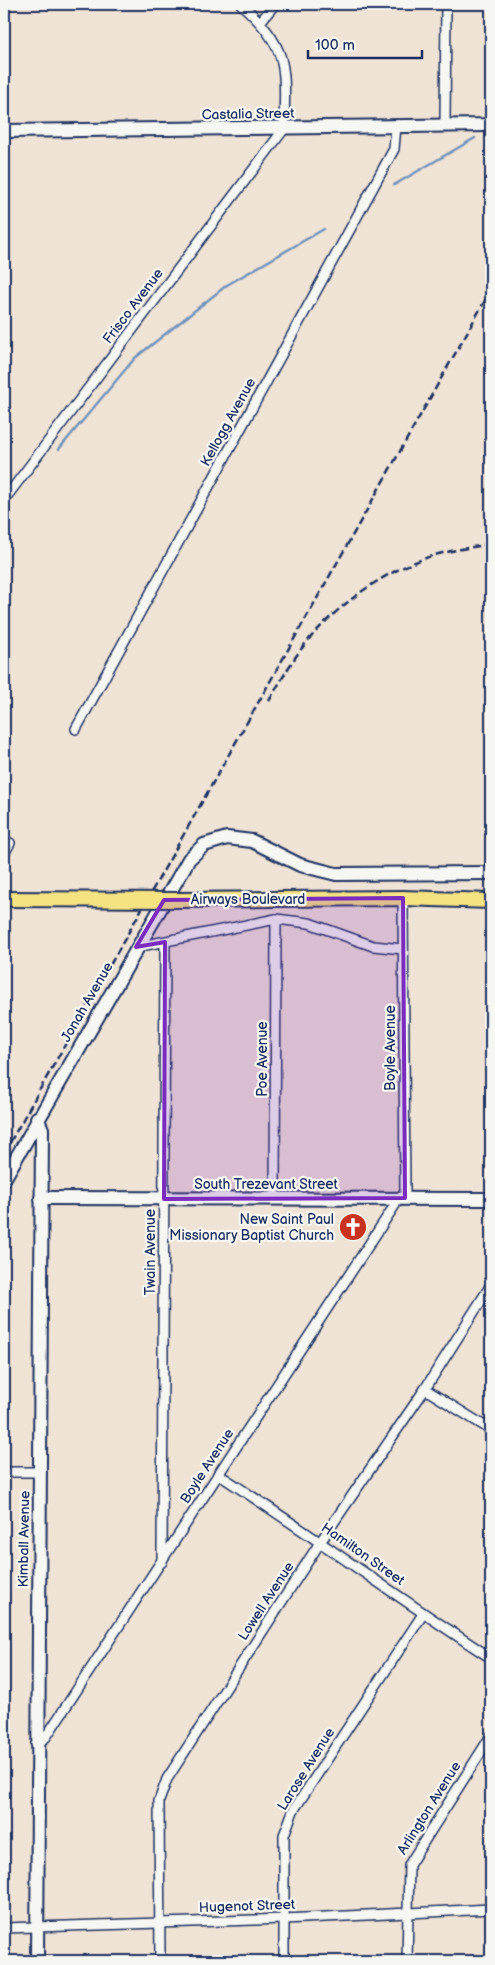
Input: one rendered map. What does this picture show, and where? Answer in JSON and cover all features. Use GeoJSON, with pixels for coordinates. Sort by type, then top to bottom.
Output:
{"type":"FeatureCollection","features":[{"type":"Feature","properties":{"kind":"main road","name":"Airways Boulevard"},"geometry":{"type":"LineString","coordinates":[[4,899],[403,898],[491,901]]}},
{"type":"Feature","properties":{"kind":"street"},"geometry":{"type":"LineString","coordinates":[[241,4],[260,21],[272,36],[281,54],[285,77],[284,129]]}},
{"type":"Feature","properties":{"kind":"street"},"geometry":{"type":"LineString","coordinates":[[260,21],[275,4]]}},
{"type":"Feature","properties":{"kind":"street"},"geometry":{"type":"LineString","coordinates":[[445,124],[446,4]]}},
{"type":"Feature","properties":{"kind":"street","name":"Castalia Street"},"geometry":{"type":"LineString","coordinates":[[4,131],[284,129],[445,124],[487,125],[491,123]]}},
{"type":"Feature","properties":{"kind":"street","name":"Kellogg Avenue"},"geometry":{"type":"LineString","coordinates":[[76,729],[391,155],[394,149],[396,126]]}},
{"type":"Feature","properties":{"kind":"street","name":"Frisco Avenue"},"geometry":{"type":"LineString","coordinates":[[4,500],[284,129]]}},
{"type":"Feature","properties":{"kind":"street","name":"Jonah Avenue"},"geometry":{"type":"LineString","coordinates":[[4,1179],[136,947],[189,859],[204,845],[227,838],[252,841],[300,865],[336,874],[491,873]]}},
{"type":"Feature","properties":{"kind":"street"},"geometry":{"type":"LineString","coordinates":[[4,854],[10,843]]}},
{"type":"Feature","properties":{"kind":"street","name":"Boyle Avenue"},"geometry":{"type":"LineString","coordinates":[[36,1744],[46,1736],[401,1198],[403,898]]}},
{"type":"Feature","properties":{"kind":"street","name":"Airways Boulevard"},"geometry":{"type":"LineString","coordinates":[[136,947],[276,919],[309,923],[373,946],[403,949]]}},
{"type":"Feature","properties":{"kind":"street","name":"Poe Avenue"},"geometry":{"type":"LineString","coordinates":[[275,1198],[276,919]]}},
{"type":"Feature","properties":{"kind":"street","name":"Twain Avenue"},"geometry":{"type":"LineString","coordinates":[[162,1562],[165,942]]}},
{"type":"Feature","properties":{"kind":"street","name":"Kimball Avenue"},"geometry":{"type":"LineString","coordinates":[[37,1118],[42,1129],[36,1744],[37,1961]]}},
{"type":"Feature","properties":{"kind":"street","name":"South Trezevant Street"},"geometry":{"type":"LineString","coordinates":[[42,1198],[491,1199]]}},
{"type":"Feature","properties":{"kind":"street","name":"Lowell Avenue"},"geometry":{"type":"LineString","coordinates":[[160,1961],[159,1801],[167,1780],[321,1541],[425,1389],[491,1285]]}},
{"type":"Feature","properties":{"kind":"street"},"geometry":{"type":"LineString","coordinates":[[425,1389],[491,1430]]}},
{"type":"Feature","properties":{"kind":"street"},"geometry":{"type":"LineString","coordinates":[[4,1472],[40,1472]]}},
{"type":"Feature","properties":{"kind":"street","name":"Hamilton Street"},"geometry":{"type":"LineString","coordinates":[[218,1474],[321,1541],[423,1614],[491,1658]]}},
{"type":"Feature","properties":{"kind":"street","name":"Larose Avenue"},"geometry":{"type":"LineString","coordinates":[[284,1961],[284,1835],[293,1811],[423,1614]]}},
{"type":"Feature","properties":{"kind":"street","name":"Arlington Avenue"},"geometry":{"type":"LineString","coordinates":[[407,1961],[406,1913],[409,1865],[491,1736]]}},
{"type":"Feature","properties":{"kind":"street","name":"Hugenot Street"},"geometry":{"type":"LineString","coordinates":[[4,1928],[284,1919],[491,1909]]}},
{"type":"Feature","properties":{"kind":"highlighted area"},"geometry":{"type":"Polygon","coordinates":[[[403,898],[405,1198],[164,1199],[165,942],[136,947],[164,900],[403,898]]]}},
{"type":"Feature","properties":{"kind":"waterway"},"geometry":{"type":"LineString","coordinates":[[394,185],[475,138]]}},
{"type":"Feature","properties":{"kind":"waterway"},"geometry":{"type":"LineString","coordinates":[[59,449],[135,358],[227,285],[324,229]]}},
{"type":"Feature","properties":{"kind":"railway"},"geometry":{"type":"LineString","coordinates":[[4,1153],[491,290]]}},
{"type":"Feature","properties":{"kind":"railway"},"geometry":{"type":"LineString","coordinates":[[269,701],[305,644],[324,623],[352,598],[384,577],[418,561],[435,555],[491,544]]}},
{"type":"Feature","properties":{"kind":"place","name":"New Saint Paul Missionary Baptist Church"},"geometry":{"type":"Point","coordinates":[353,1227]}}]}
